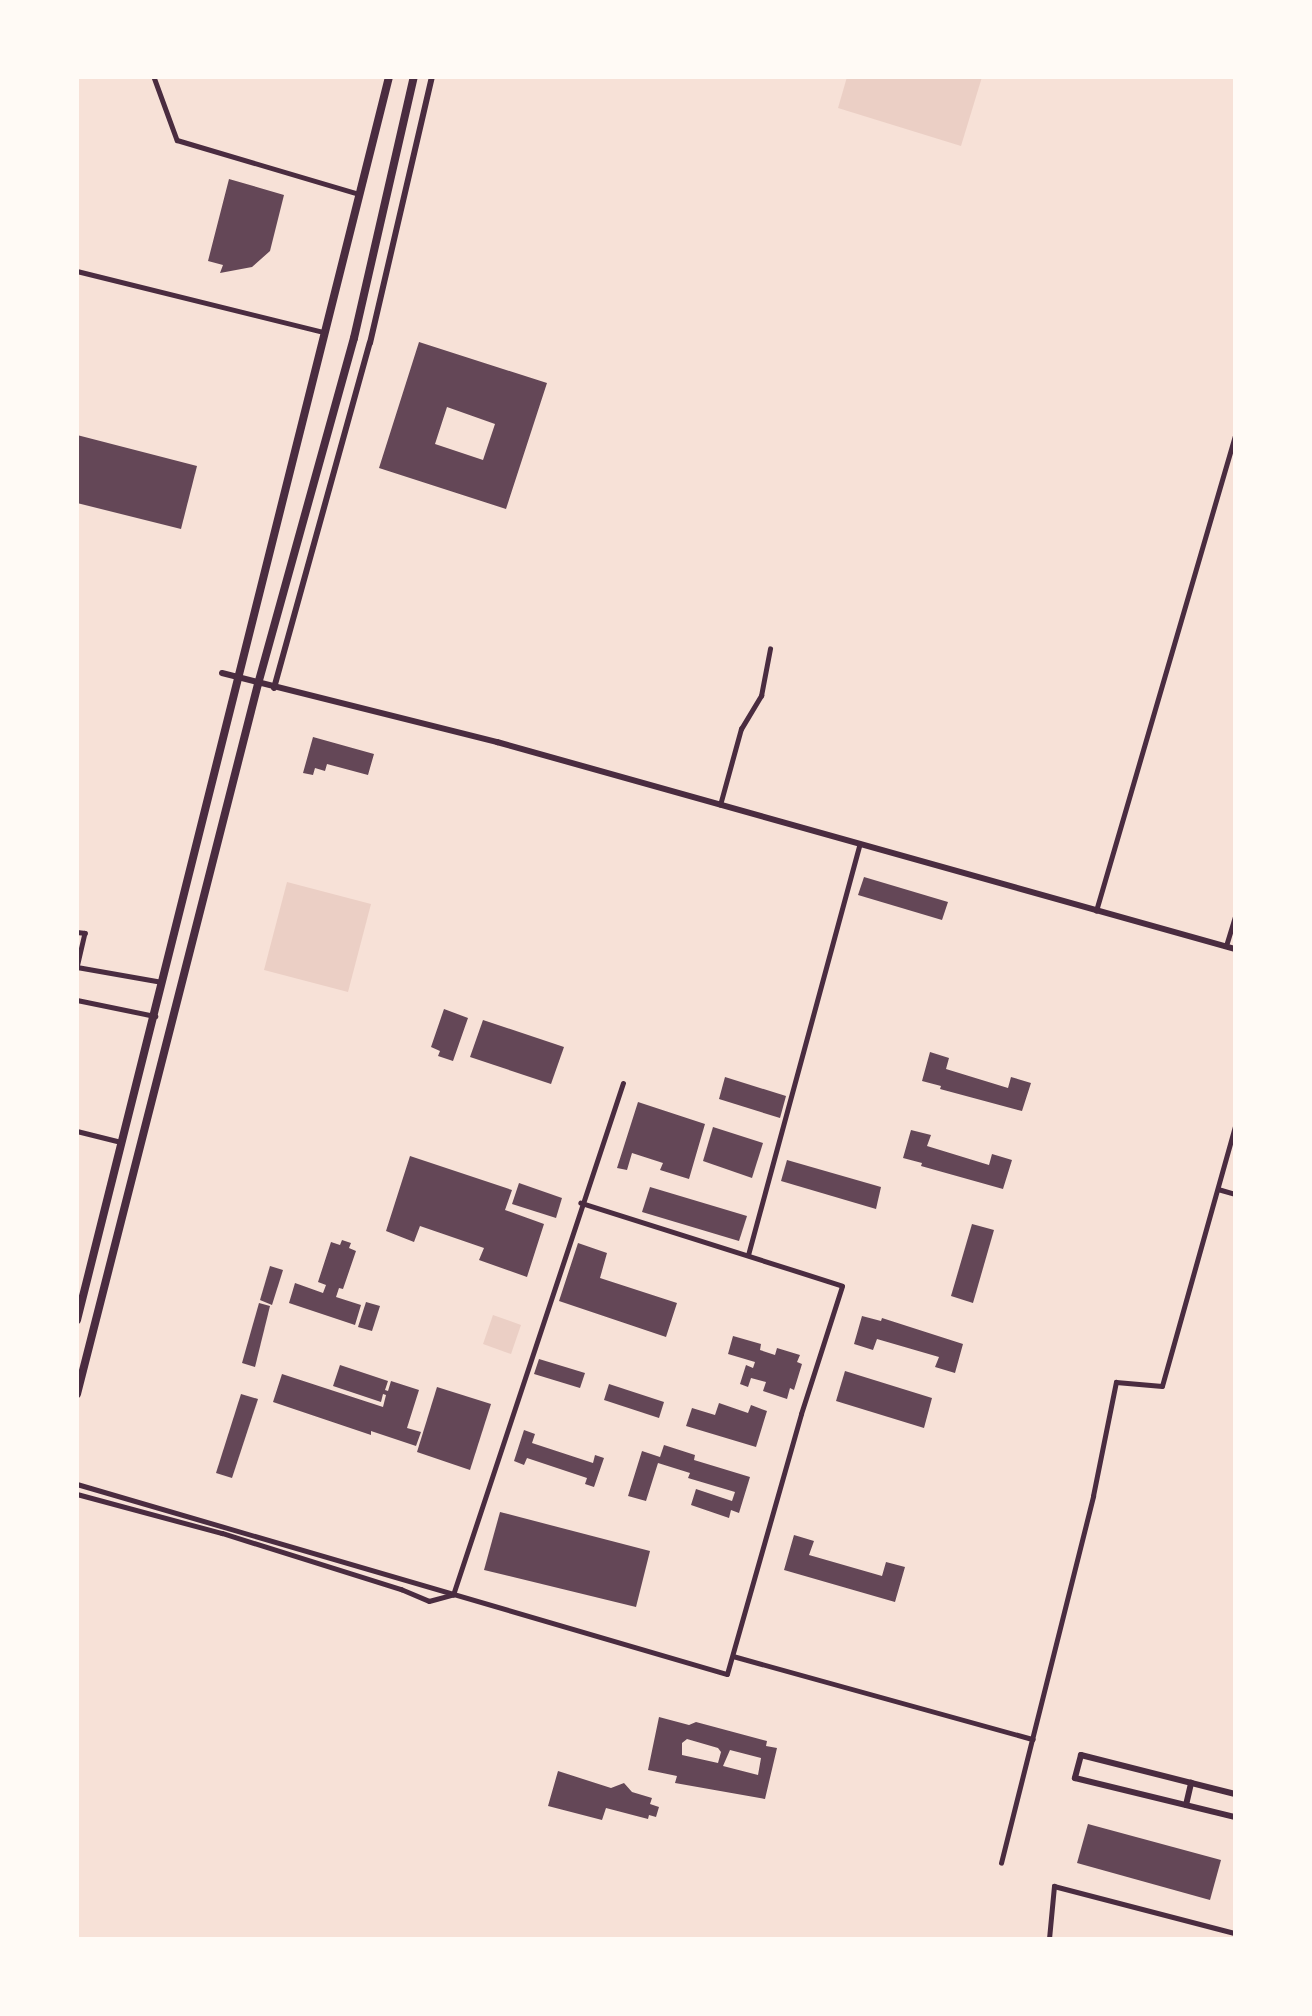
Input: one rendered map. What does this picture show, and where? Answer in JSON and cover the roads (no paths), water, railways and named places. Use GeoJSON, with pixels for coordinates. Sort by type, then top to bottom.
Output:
{"type":"FeatureCollection","features":[{"type":"Feature","properties":{"kind":"main road"},"geometry":{"type":"LineString","coordinates":[[77,1320],[389,77]]}},
{"type":"Feature","properties":{"kind":"main road"},"geometry":{"type":"LineString","coordinates":[[77,1394],[258,684],[354,338],[414,77]]}},
{"type":"Feature","properties":{"kind":"street"},"geometry":{"type":"LineString","coordinates":[[154,77],[177,140],[359,194]]}},
{"type":"Feature","properties":{"kind":"street"},"geometry":{"type":"LineString","coordinates":[[274,688],[370,343],[432,77]]}},
{"type":"Feature","properties":{"kind":"street"},"geometry":{"type":"LineString","coordinates":[[77,271],[327,332]]}},
{"type":"Feature","properties":{"kind":"street"},"geometry":{"type":"LineString","coordinates":[[1096,911],[1235,435]]}},
{"type":"Feature","properties":{"kind":"street"},"geometry":{"type":"LineString","coordinates":[[720,804],[741,729],[761,696],[770,649]]}},
{"type":"Feature","properties":{"kind":"street"},"geometry":{"type":"LineString","coordinates":[[222,673],[274,688],[404,717],[1235,949]]}},
{"type":"Feature","properties":{"kind":"street"},"geometry":{"type":"LineString","coordinates":[[748,1255],[860,844]]}},
{"type":"Feature","properties":{"kind":"street"},"geometry":{"type":"LineString","coordinates":[[1226,947],[1235,916]]}},
{"type":"Feature","properties":{"kind":"street"},"geometry":{"type":"LineString","coordinates":[[77,932],[85,933],[77,967],[163,982]]}},
{"type":"Feature","properties":{"kind":"street"},"geometry":{"type":"LineString","coordinates":[[77,1000],[155,1016]]}},
{"type":"Feature","properties":{"kind":"street"},"geometry":{"type":"LineString","coordinates":[[453,1595],[623,1083]]}},
{"type":"Feature","properties":{"kind":"street"},"geometry":{"type":"LineString","coordinates":[[1001,1863],[1093,1496],[1116,1382],[1163,1386],[1235,1126]]}},
{"type":"Feature","properties":{"kind":"street"},"geometry":{"type":"LineString","coordinates":[[77,1131],[122,1142]]}},
{"type":"Feature","properties":{"kind":"street"},"geometry":{"type":"LineString","coordinates":[[1218,1189],[1235,1194]]}},
{"type":"Feature","properties":{"kind":"street"},"geometry":{"type":"LineString","coordinates":[[77,1484],[727,1674],[842,1286],[581,1203]]}},
{"type":"Feature","properties":{"kind":"street"},"geometry":{"type":"LineString","coordinates":[[77,1494],[222,1533],[401,1589],[429,1601],[453,1595]]}},
{"type":"Feature","properties":{"kind":"street"},"geometry":{"type":"LineString","coordinates":[[733,1656],[1033,1739]]}},
{"type":"Feature","properties":{"kind":"street"},"geometry":{"type":"LineString","coordinates":[[1235,1794],[1081,1755],[1075,1778],[1235,1817]]}},
{"type":"Feature","properties":{"kind":"street"},"geometry":{"type":"LineString","coordinates":[[1186,1805],[1192,1783]]}},
{"type":"Feature","properties":{"kind":"street"},"geometry":{"type":"LineString","coordinates":[[1049,1939],[1054,1886],[1235,1933]]}}]}
